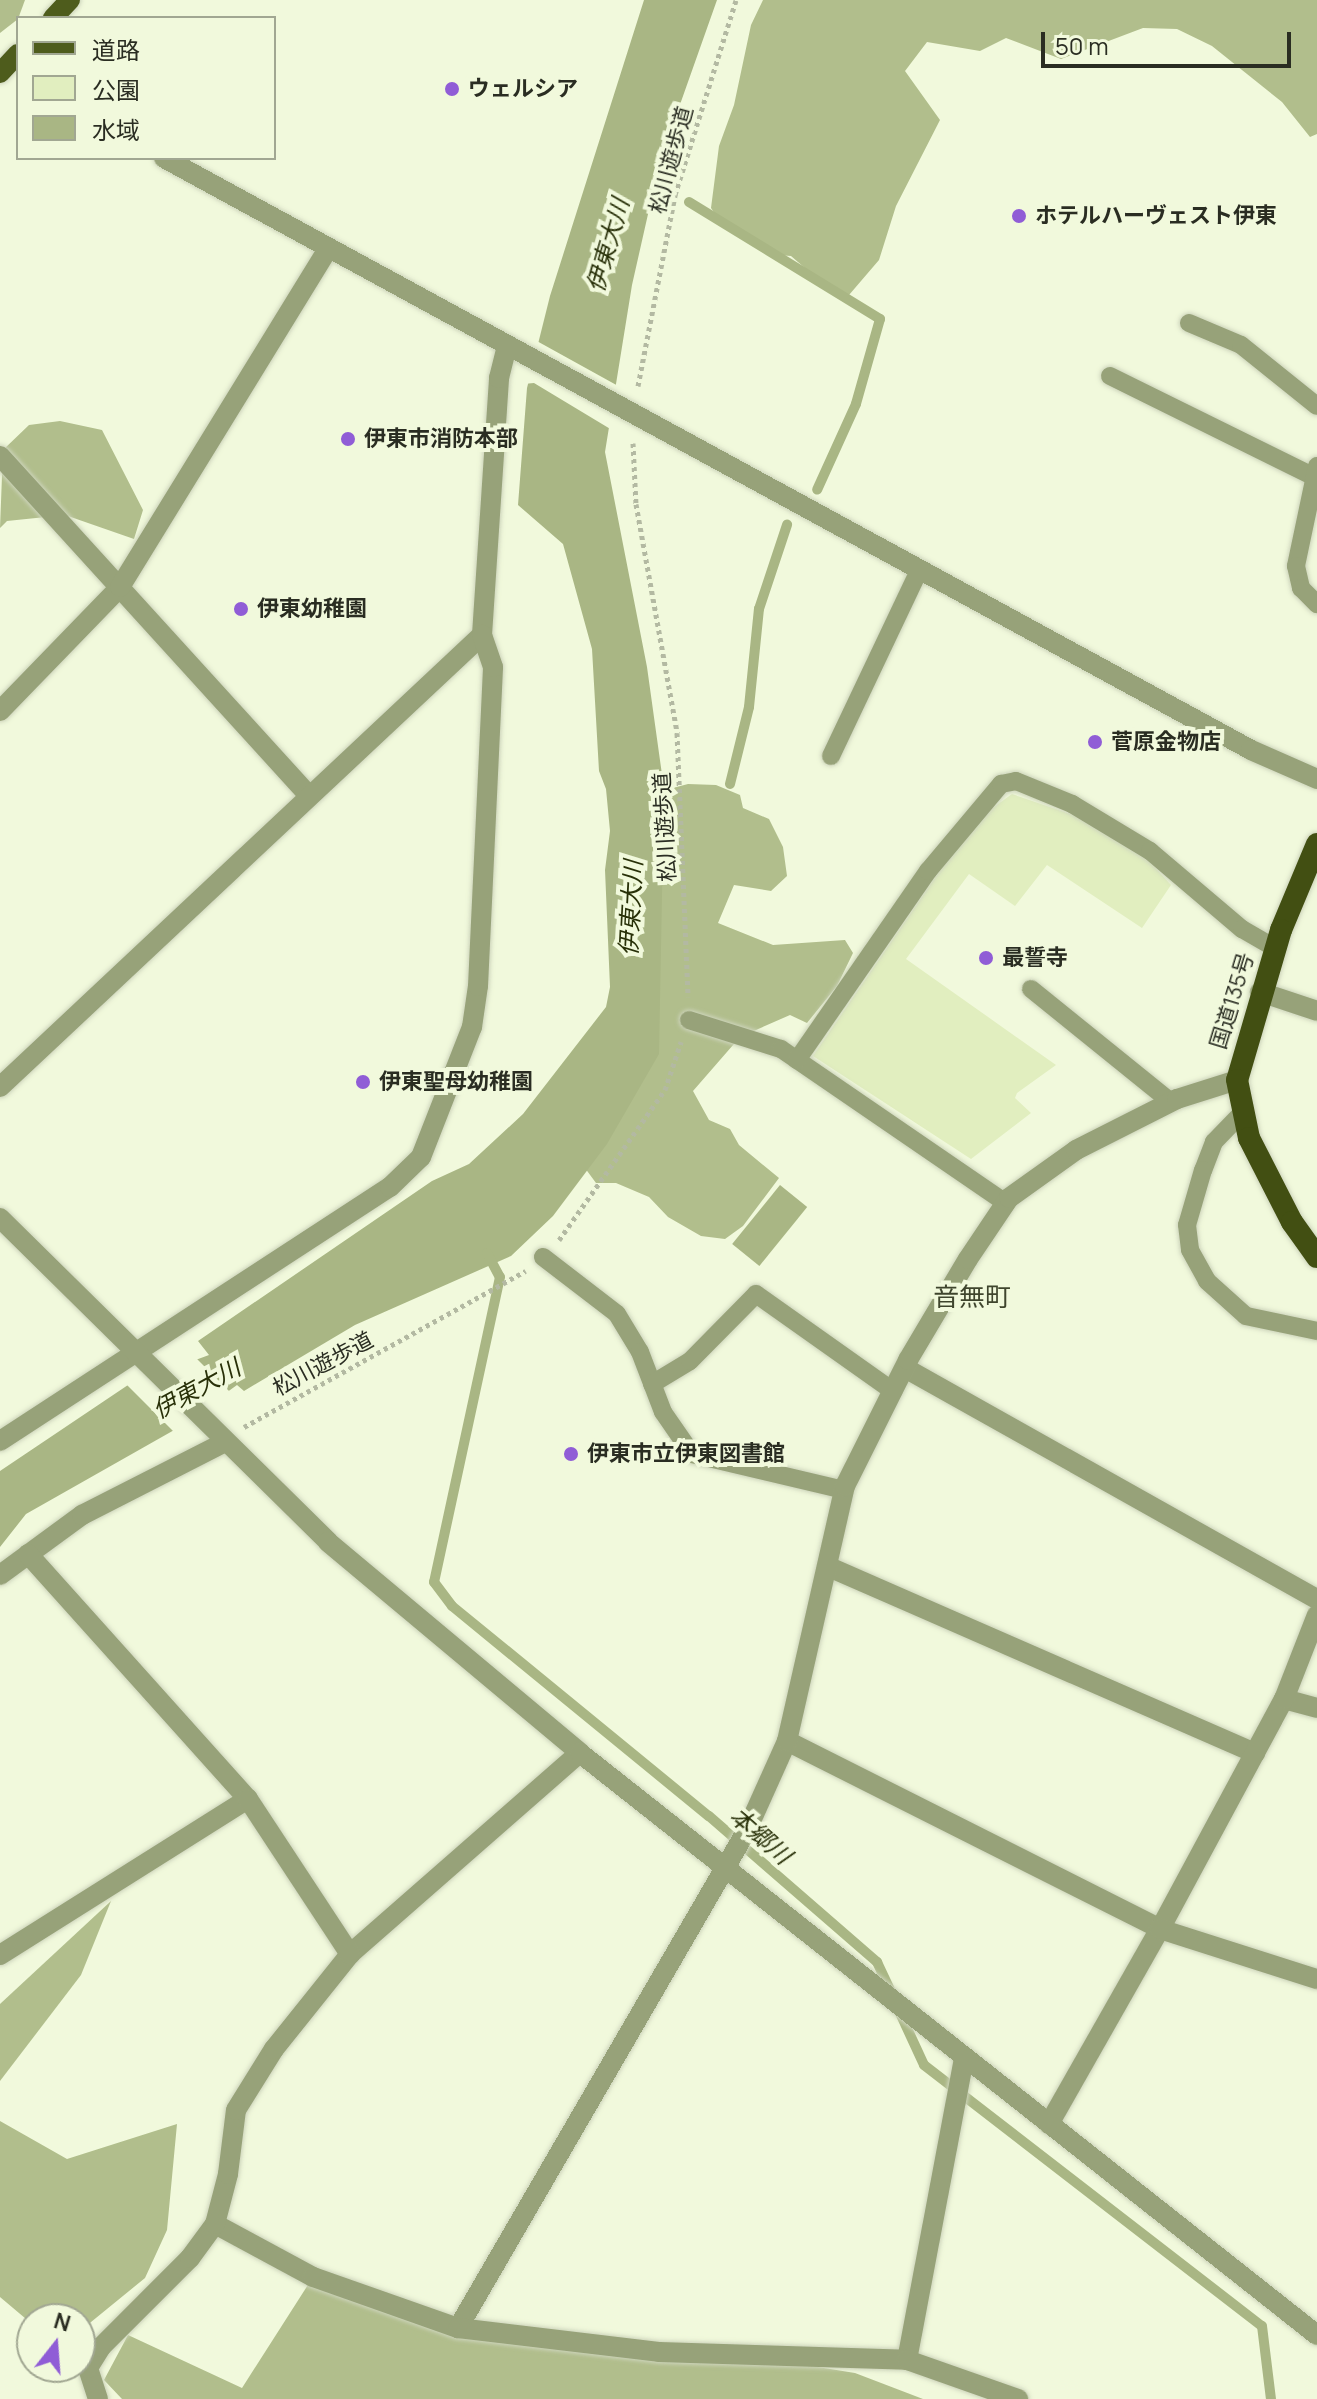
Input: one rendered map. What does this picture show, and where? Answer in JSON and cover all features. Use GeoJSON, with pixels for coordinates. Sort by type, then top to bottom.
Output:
{"type":"FeatureCollection","features":[{"type":"Feature","properties":{"kind":"highway","name":"国道135号"},"geometry":{"type":"LineString","coordinates":[[1317,844],[1260,992],[1237,1080],[1241,1114],[1278,1197],[1317,1257]]}},
{"type":"Feature","properties":{"kind":"main road"},"geometry":{"type":"LineString","coordinates":[[55,16],[70,0]]}},
{"type":"Feature","properties":{"kind":"street"},"geometry":{"type":"LineString","coordinates":[[168,160],[327,250],[1251,750],[1317,779]]}},
{"type":"Feature","properties":{"kind":"street"},"geometry":{"type":"LineString","coordinates":[[0,711],[120,587],[327,250]]}},
{"type":"Feature","properties":{"kind":"street"},"geometry":{"type":"LineString","coordinates":[[0,1441],[140,1357],[390,1187],[421,1157],[472,1027],[478,986],[493,667],[482,635],[499,378],[515,351]]}},
{"type":"Feature","properties":{"kind":"street"},"geometry":{"type":"LineString","coordinates":[[0,456],[309,795]]}},
{"type":"Feature","properties":{"kind":"street"},"geometry":{"type":"LineString","coordinates":[[0,1087],[482,635]]}},
{"type":"Feature","properties":{"kind":"street"},"geometry":{"type":"LineString","coordinates":[[1260,992],[1317,1011]]}},
{"type":"Feature","properties":{"kind":"street"},"geometry":{"type":"LineString","coordinates":[[458,2328],[747,1830],[787,1741],[829,1567],[844,1490],[905,1368],[1006,1203],[1076,1150],[1171,1102],[1237,1080]]}},
{"type":"Feature","properties":{"kind":"street"},"geometry":{"type":"LineString","coordinates":[[0,1218],[328,1542],[580,1753],[728,1866],[926,2028],[963,2063],[1049,2124],[1317,2335]]}},
{"type":"Feature","properties":{"kind":"street"},"geometry":{"type":"LineString","coordinates":[[905,1368],[1317,1599]]}},
{"type":"Feature","properties":{"kind":"street"},"geometry":{"type":"LineString","coordinates":[[0,1575],[82,1515],[220,1438]]}},
{"type":"Feature","properties":{"kind":"street"},"geometry":{"type":"LineString","coordinates":[[28,1554],[248,1799],[350,1954]]}},
{"type":"Feature","properties":{"kind":"street"},"geometry":{"type":"LineString","coordinates":[[829,1567],[1255,1753]]}},
{"type":"Feature","properties":{"kind":"street"},"geometry":{"type":"LineString","coordinates":[[1049,2124],[1160,1929],[1284,1699],[1317,1615]]}},
{"type":"Feature","properties":{"kind":"street"},"geometry":{"type":"LineString","coordinates":[[1284,1699],[1317,1708]]}},
{"type":"Feature","properties":{"kind":"street"},"geometry":{"type":"LineString","coordinates":[[787,1741],[1160,1929],[1317,1979]]}},
{"type":"Feature","properties":{"kind":"street"},"geometry":{"type":"LineString","coordinates":[[98,2399],[88,2368],[101,2347],[190,2258],[215,2224],[228,2174],[236,2110],[246,2091],[350,1954],[580,1753]]}},
{"type":"Feature","properties":{"kind":"street"},"geometry":{"type":"LineString","coordinates":[[0,1955],[248,1799]]}},
{"type":"Feature","properties":{"kind":"street"},"geometry":{"type":"LineString","coordinates":[[907,2360],[963,2063]]}},
{"type":"Feature","properties":{"kind":"street"},"geometry":{"type":"LineString","coordinates":[[215,2224],[313,2277],[458,2328],[659,2352],[907,2360],[1018,2399]]}},
{"type":"Feature","properties":{"kind":"lane"},"geometry":{"type":"LineString","coordinates":[[1189,323],[1241,345],[1317,406]]}},
{"type":"Feature","properties":{"kind":"lane"},"geometry":{"type":"LineString","coordinates":[[1110,376],[1314,471],[1296,566],[1301,588],[1317,604]]}},
{"type":"Feature","properties":{"kind":"lane"},"geometry":{"type":"LineString","coordinates":[[831,756],[919,571]]}},
{"type":"Feature","properties":{"kind":"lane"},"geometry":{"type":"LineString","coordinates":[[797,1060],[928,871],[1001,784],[1016,781],[1072,804],[1137,843],[1242,929],[1275,948]]}},
{"type":"Feature","properties":{"kind":"lane"},"geometry":{"type":"LineString","coordinates":[[1031,989],[1171,1102]]}},
{"type":"Feature","properties":{"kind":"lane"},"geometry":{"type":"LineString","coordinates":[[689,1020],[721,1026],[797,1060],[1006,1203]]}},
{"type":"Feature","properties":{"kind":"lane"},"geometry":{"type":"LineString","coordinates":[[1241,1114],[1214,1142],[1203,1170],[1187,1225],[1190,1250],[1207,1281],[1246,1316],[1317,1331]]}},
{"type":"Feature","properties":{"kind":"lane"},"geometry":{"type":"LineString","coordinates":[[543,1257],[617,1314],[663,1412],[692,1454],[844,1490]]}},
{"type":"Feature","properties":{"kind":"lane"},"geometry":{"type":"LineString","coordinates":[[652,1384],[690,1361],[756,1294],[893,1391]]}},
{"type":"Feature","properties":{"kind":"path","name":"松川遊歩道"},"geometry":{"type":"LineString","coordinates":[[220,1438],[468,1304],[543,1257],[621,1157],[665,1090],[689,1020],[677,733],[636,504],[626,410],[675,195],[736,0]]}},
{"type":"Feature","properties":{"kind":"green space"},"geometry":{"type":"Polygon","coordinates":[[[1012,794],[1073,815],[1148,860],[1171,885],[1142,928],[1047,865],[1015,906],[969,874],[906,959],[1056,1065],[1017,1093],[1015,1098],[1031,1113],[971,1159],[813,1056],[941,869],[990,810],[1012,794]]]}},
{"type":"Feature","properties":{"kind":"shaded area"},"geometry":{"type":"Polygon","coordinates":[[[0,0],[25,0],[16,21],[0,33],[0,0]]]}},
{"type":"Feature","properties":{"kind":"shaded area"},"geometry":{"type":"Polygon","coordinates":[[[763,0],[1317,0],[1317,134],[1310,137],[1282,102],[1212,46],[1177,29],[1143,28],[1061,59],[1006,38],[980,51],[927,42],[905,71],[940,120],[896,206],[879,260],[849,295],[827,287],[791,256],[766,254],[722,224],[711,208],[719,146],[734,105],[751,25],[763,0]]]}},
{"type":"Feature","properties":{"kind":"shaded area"},"geometry":{"type":"Polygon","coordinates":[[[60,421],[102,430],[143,510],[134,539],[65,515],[7,521],[0,528],[3,450],[29,425],[60,421]]]}},
{"type":"Feature","properties":{"kind":"shaded area"},"geometry":{"type":"Polygon","coordinates":[[[688,784],[716,785],[740,795],[743,808],[769,819],[783,847],[787,876],[771,891],[734,885],[718,923],[773,945],[845,940],[853,953],[837,986],[807,1023],[790,1015],[740,1037],[693,1091],[709,1120],[730,1129],[739,1145],[779,1178],[743,1226],[725,1239],[701,1236],[668,1217],[649,1197],[616,1183],[596,1183],[582,1164],[669,789],[688,784]]]}},
{"type":"Feature","properties":{"kind":"shaded area"},"geometry":{"type":"Polygon","coordinates":[[[111,1901],[81,1975],[0,2081],[0,2004],[111,1901]]]}},
{"type":"Feature","properties":{"kind":"shaded area"},"geometry":{"type":"Polygon","coordinates":[[[0,2121],[67,2159],[177,2124],[167,2230],[145,2278],[96,2318],[96,2303],[16,2303],[16,2310],[0,2297],[0,2121]]]}},
{"type":"Feature","properties":{"kind":"shaded area"},"geometry":{"type":"Polygon","coordinates":[[[313,2277],[515,2335],[755,2357],[855,2373],[923,2399],[122,2399],[104,2380],[128,2335],[242,2388],[313,2277]]]}},
{"type":"Feature","properties":{"kind":"water","name":"伊東大川"},"geometry":{"type":"Polygon","coordinates":[[[644,0],[717,0],[660,161],[632,285],[605,452],[647,667],[664,789],[659,1054],[607,1144],[553,1216],[511,1256],[355,1325],[244,1391],[237,1385],[176,1429],[26,1514],[0,1547],[0,1471],[128,1385],[209,1355],[198,1341],[432,1181],[469,1164],[523,1114],[606,1007],[610,987],[605,870],[610,831],[606,789],[599,771],[592,649],[563,544],[518,505],[527,388],[550,296],[644,0]]]}},
{"type":"Feature","properties":{"kind":"water"},"geometry":{"type":"Polygon","coordinates":[[[780,1185],[807,1207],[759,1266],[732,1244],[780,1185]]]}},
{"type":"Feature","properties":{"kind":"pier"},"geometry":{"type":"Polygon","coordinates":[[[535,340],[620,387],[612,430],[534,383],[523,384],[535,340]]]}},
{"type":"Feature","properties":{"kind":"pier"},"geometry":{"type":"Polygon","coordinates":[[[194,1356],[232,1394],[176,1434],[125,1383],[194,1356]]]}},
{"type":"Feature","properties":{"kind":"waterway"},"geometry":{"type":"LineString","coordinates":[[689,202],[880,319],[856,404],[817,490]]}},
{"type":"Feature","properties":{"kind":"waterway"},"geometry":{"type":"LineString","coordinates":[[730,784],[749,707],[759,609],[787,525]]}},
{"type":"Feature","properties":{"kind":"waterway","name":"本郷川"},"geometry":{"type":"LineString","coordinates":[[487,1253],[500,1277],[434,1582],[452,1606],[709,1816],[877,1962],[892,1994]]}},
{"type":"Feature","properties":{"kind":"waterway","name":"本郷川"},"geometry":{"type":"LineString","coordinates":[[900,2013],[924,2065],[1262,2326],[1271,2399]]}},
{"type":"Feature","properties":{"kind":"place","name":"ウェルシア"},"geometry":{"type":"Point","coordinates":[452,89]}},
{"type":"Feature","properties":{"kind":"place","name":"ホテルハーヴェスト伊東"},"geometry":{"type":"Point","coordinates":[1019,216]}},
{"type":"Feature","properties":{"kind":"place","name":"伊東市消防本部"},"geometry":{"type":"Point","coordinates":[348,439]}},
{"type":"Feature","properties":{"kind":"place","name":"伊東幼稚園"},"geometry":{"type":"Point","coordinates":[241,609]}},
{"type":"Feature","properties":{"kind":"place","name":"菅原金物店"},"geometry":{"type":"Point","coordinates":[1095,742]}},
{"type":"Feature","properties":{"kind":"place","name":"最誓寺"},"geometry":{"type":"Point","coordinates":[986,958]}},
{"type":"Feature","properties":{"kind":"place","name":"伊東聖母幼稚園"},"geometry":{"type":"Point","coordinates":[363,1082]}},
{"type":"Feature","properties":{"kind":"place","name":"伊東市立伊東図書館"},"geometry":{"type":"Point","coordinates":[571,1454]}},
{"type":"Feature","properties":{"kind":"district","name":"音無町"},"geometry":{"type":"Point","coordinates":[972,1297]}}]}
